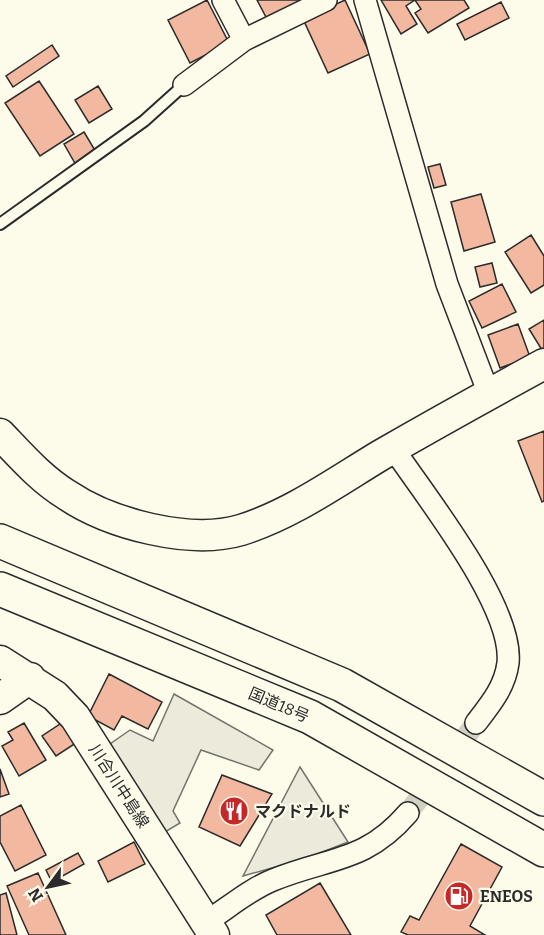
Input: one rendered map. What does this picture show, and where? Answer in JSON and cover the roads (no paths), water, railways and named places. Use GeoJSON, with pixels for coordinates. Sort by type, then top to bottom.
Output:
{"type":"FeatureCollection","features":[{"type":"Feature","properties":{"kind":"highway"},"geometry":{"type":"LineString","coordinates":[[0,542],[342,685],[544,799]]}},
{"type":"Feature","properties":{"kind":"highway","name":"国道18号"},"geometry":{"type":"LineString","coordinates":[[0,589],[310,717],[544,850]]}},
{"type":"Feature","properties":{"kind":"street"},"geometry":{"type":"LineString","coordinates":[[223,0],[244,40]]}},
{"type":"Feature","properties":{"kind":"street"},"geometry":{"type":"LineString","coordinates":[[184,85],[244,40],[326,0]]}},
{"type":"Feature","properties":{"kind":"street"},"geometry":{"type":"LineString","coordinates":[[365,0],[447,284],[489,394]]}},
{"type":"Feature","properties":{"kind":"street"},"geometry":{"type":"LineString","coordinates":[[0,434],[38,474],[94,511],[138,525],[177,533],[208,534],[238,531],[269,520],[544,364]]}},
{"type":"Feature","properties":{"kind":"street"},"geometry":{"type":"LineString","coordinates":[[393,448],[490,593],[506,632],[508,663],[504,678],[492,704],[476,723]]}},
{"type":"Feature","properties":{"kind":"street","name":"川合川中島線"},"geometry":{"type":"LineString","coordinates":[[0,661],[55,696],[75,717],[210,928]]}},
{"type":"Feature","properties":{"kind":"street"},"geometry":{"type":"LineString","coordinates":[[0,699],[30,678]]}},
{"type":"Feature","properties":{"kind":"street"},"geometry":{"type":"LineString","coordinates":[[210,928],[272,880],[354,855],[369,848],[394,830],[408,813]]}},
{"type":"Feature","properties":{"kind":"lane"},"geometry":{"type":"LineString","coordinates":[[0,224],[120,139],[184,85]]}},
{"type":"Feature","properties":{"kind":"tunnel"},"geometry":{"type":"LineString","coordinates":[[408,813],[476,723]]}},
{"type":"Feature","properties":{"kind":"place","name":"マクドナルド"},"geometry":{"type":"Point","coordinates":[234,811]}},
{"type":"Feature","properties":{"kind":"place","name":"ENEOS"},"geometry":{"type":"Point","coordinates":[459,896]}}]}
